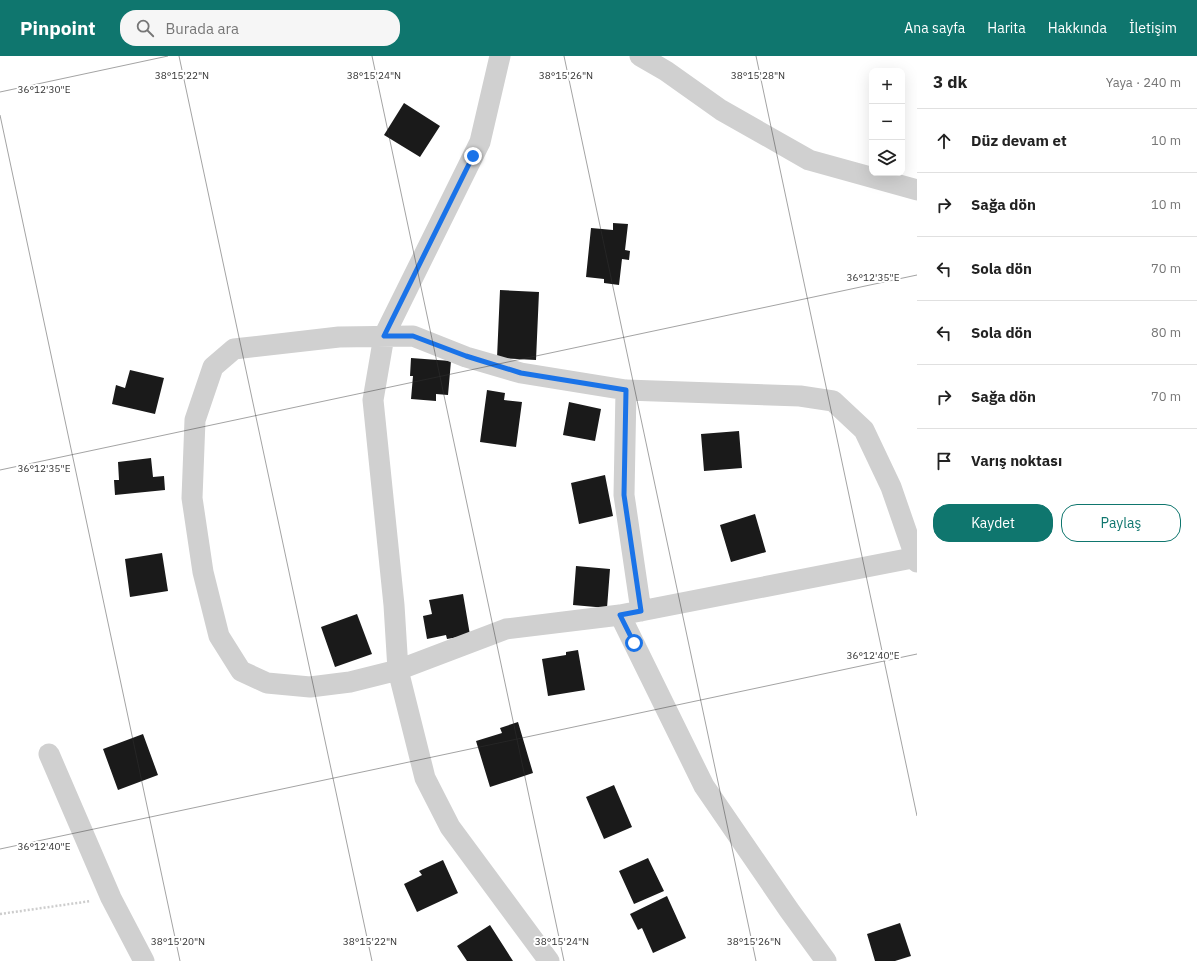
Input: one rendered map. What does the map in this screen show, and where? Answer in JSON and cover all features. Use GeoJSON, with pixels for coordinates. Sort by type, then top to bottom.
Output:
{"type":"FeatureCollection","features":[{"type":"Feature","properties":{"kind":"street"},"geometry":{"type":"LineString","coordinates":[[500,56],[480,142],[384,336],[373,400],[394,605],[398,670],[425,778],[450,827],[549,961]]}},
{"type":"Feature","properties":{"kind":"street"},"geometry":{"type":"LineString","coordinates":[[640,56],[666,71],[721,110],[809,160],[917,190]]}},
{"type":"Feature","properties":{"kind":"street"},"geometry":{"type":"LineString","coordinates":[[413,336],[466,356],[521,373],[626,390],[800,396],[833,401],[864,430],[891,487],[916,559],[620,615],[506,629],[398,670],[350,682],[310,687],[267,683],[241,671],[219,636],[203,572],[192,498],[195,420],[213,367],[234,349],[339,337],[413,336]]}},
{"type":"Feature","properties":{"kind":"street"},"geometry":{"type":"LineString","coordinates":[[626,390],[624,495],[641,611]]}},
{"type":"Feature","properties":{"kind":"street"},"geometry":{"type":"LineString","coordinates":[[620,615],[704,786],[826,961]]}},
{"type":"Feature","properties":{"kind":"street"},"geometry":{"type":"LineString","coordinates":[[49,754],[111,898],[144,961]]}},
{"type":"Feature","properties":{"kind":"path"},"geometry":{"type":"LineString","coordinates":[[0,914],[111,898]]}},
{"type":"Feature","properties":{"kind":"building"},"geometry":{"type":"Polygon","coordinates":[[[404,103],[440,126],[420,157],[384,135],[404,103]]]}},
{"type":"Feature","properties":{"kind":"building"},"geometry":{"type":"Polygon","coordinates":[[[613,223],[628,224],[625,250],[630,251],[629,260],[622,259],[619,285],[604,283],[604,279],[586,277],[591,228],[613,230],[613,223]]]}},
{"type":"Feature","properties":{"kind":"building"},"geometry":{"type":"Polygon","coordinates":[[[500,290],[539,292],[536,360],[497,358],[500,290]]]}},
{"type":"Feature","properties":{"kind":"building"},"geometry":{"type":"Polygon","coordinates":[[[411,358],[451,361],[448,395],[436,394],[436,401],[411,399],[413,376],[410,376],[411,358]]]}},
{"type":"Feature","properties":{"kind":"building"},"geometry":{"type":"Polygon","coordinates":[[[130,370],[164,378],[155,414],[112,404],[116,385],[125,388],[130,370]]]}},
{"type":"Feature","properties":{"kind":"building"},"geometry":{"type":"Polygon","coordinates":[[[487,390],[505,393],[504,400],[522,402],[516,447],[480,442],[487,390]]]}},
{"type":"Feature","properties":{"kind":"building"},"geometry":{"type":"Polygon","coordinates":[[[569,402],[601,409],[595,441],[563,435],[569,402]]]}},
{"type":"Feature","properties":{"kind":"building"},"geometry":{"type":"Polygon","coordinates":[[[739,431],[742,468],[704,471],[701,434],[739,431]]]}},
{"type":"Feature","properties":{"kind":"building"},"geometry":{"type":"Polygon","coordinates":[[[151,458],[153,477],[164,476],[165,490],[115,495],[114,480],[119,480],[118,462],[151,458]]]}},
{"type":"Feature","properties":{"kind":"building"},"geometry":{"type":"Polygon","coordinates":[[[605,475],[613,516],[579,524],[571,483],[605,475]]]}},
{"type":"Feature","properties":{"kind":"building"},"geometry":{"type":"Polygon","coordinates":[[[755,514],[766,552],[731,562],[720,525],[755,514]]]}},
{"type":"Feature","properties":{"kind":"building"},"geometry":{"type":"Polygon","coordinates":[[[162,553],[168,591],[130,597],[125,559],[162,553]]]}},
{"type":"Feature","properties":{"kind":"building"},"geometry":{"type":"Polygon","coordinates":[[[576,566],[610,569],[607,608],[573,605],[576,566]]]}},
{"type":"Feature","properties":{"kind":"building"},"geometry":{"type":"Polygon","coordinates":[[[463,594],[470,635],[447,639],[446,635],[427,639],[423,616],[432,614],[429,600],[463,594]]]}},
{"type":"Feature","properties":{"kind":"building"},"geometry":{"type":"Polygon","coordinates":[[[357,614],[372,654],[335,667],[321,627],[357,614]]]}},
{"type":"Feature","properties":{"kind":"building"},"geometry":{"type":"Polygon","coordinates":[[[578,650],[585,690],[548,696],[542,659],[566,655],[566,652],[578,650]]]}},
{"type":"Feature","properties":{"kind":"building"},"geometry":{"type":"Polygon","coordinates":[[[518,722],[533,773],[490,787],[476,741],[502,733],[500,728],[518,722]]]}},
{"type":"Feature","properties":{"kind":"building"},"geometry":{"type":"Polygon","coordinates":[[[143,734],[158,775],[118,790],[103,749],[143,734]]]}},
{"type":"Feature","properties":{"kind":"building"},"geometry":{"type":"Polygon","coordinates":[[[614,785],[632,827],[604,839],[586,797],[614,785]]]}},
{"type":"Feature","properties":{"kind":"building"},"geometry":{"type":"Polygon","coordinates":[[[648,858],[664,891],[634,904],[619,871],[648,858]]]}},
{"type":"Feature","properties":{"kind":"building"},"geometry":{"type":"Polygon","coordinates":[[[443,860],[458,893],[417,912],[404,884],[422,875],[419,871],[443,860]]]}},
{"type":"Feature","properties":{"kind":"building"},"geometry":{"type":"Polygon","coordinates":[[[667,896],[686,938],[653,953],[642,928],[638,930],[630,914],[667,896]]]}},
{"type":"Feature","properties":{"kind":"building"},"geometry":{"type":"Polygon","coordinates":[[[900,923],[911,956],[895,961],[875,961],[867,934],[900,923]]]}},
{"type":"Feature","properties":{"kind":"building"},"geometry":{"type":"Polygon","coordinates":[[[490,925],[513,961],[467,961],[457,946],[490,925]]]}},
{"type":"Feature","properties":{"kind":"route"},"geometry":{"type":"LineString","coordinates":[[473,156],[384,336],[413,336],[466,356],[521,373],[626,390],[624,495],[641,611],[620,615],[634,643]]}}]}
